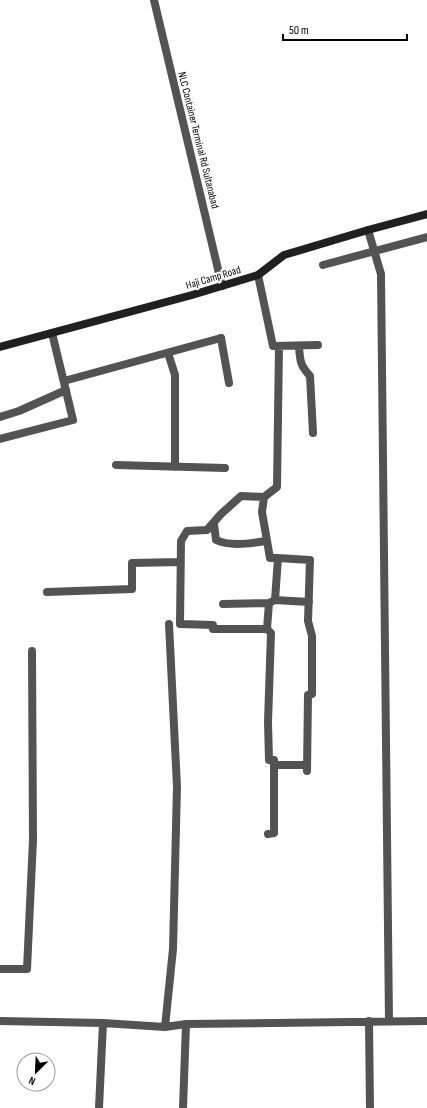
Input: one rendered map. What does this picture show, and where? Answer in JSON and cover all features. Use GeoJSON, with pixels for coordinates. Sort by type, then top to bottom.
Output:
{"type":"FeatureCollection","features":[{"type":"Feature","properties":{"kind":"street","name":"NLC Container Terminal Rd Sultanabad"},"geometry":{"type":"LineString","coordinates":[[154,0],[222,286]]}},
{"type":"Feature","properties":{"kind":"street","name":"Haji Camp Road"},"geometry":{"type":"LineString","coordinates":[[0,348],[192,295],[258,275],[284,255],[427,214]]}},
{"type":"Feature","properties":{"kind":"street"},"geometry":{"type":"LineString","coordinates":[[368,230],[381,274],[389,1021]]}},
{"type":"Feature","properties":{"kind":"street"},"geometry":{"type":"LineString","coordinates":[[323,265],[427,237]]}},
{"type":"Feature","properties":{"kind":"street"},"geometry":{"type":"LineString","coordinates":[[258,275],[272,346],[318,345]]}},
{"type":"Feature","properties":{"kind":"street"},"geometry":{"type":"LineString","coordinates":[[0,439],[73,420],[52,333]]}},
{"type":"Feature","properties":{"kind":"street"},"geometry":{"type":"LineString","coordinates":[[64,381],[221,338],[229,383]]}},
{"type":"Feature","properties":{"kind":"street"},"geometry":{"type":"LineString","coordinates":[[268,834],[274,834],[274,760],[269,760],[268,722],[271,633],[267,629],[213,629],[213,625],[180,624],[180,562],[181,541],[187,531],[207,530],[214,524],[221,514],[241,496],[264,497],[277,487],[279,346]]}},
{"type":"Feature","properties":{"kind":"street"},"geometry":{"type":"LineString","coordinates":[[299,346],[302,367],[310,376],[313,433]]}},
{"type":"Feature","properties":{"kind":"street"},"geometry":{"type":"LineString","coordinates":[[168,353],[175,374],[175,467]]}},
{"type":"Feature","properties":{"kind":"street"},"geometry":{"type":"LineString","coordinates":[[0,417],[19,411],[66,390]]}},
{"type":"Feature","properties":{"kind":"street"},"geometry":{"type":"LineString","coordinates":[[116,465],[225,468]]}},
{"type":"Feature","properties":{"kind":"street"},"geometry":{"type":"LineString","coordinates":[[264,497],[262,512],[270,558],[310,560],[308,621],[312,636],[312,694],[308,695],[307,768],[274,765]]}},
{"type":"Feature","properties":{"kind":"street"},"geometry":{"type":"LineString","coordinates":[[214,524],[216,540],[222,543],[248,544],[267,541]]}},
{"type":"Feature","properties":{"kind":"street"},"geometry":{"type":"LineString","coordinates":[[267,629],[278,558]]}},
{"type":"Feature","properties":{"kind":"street"},"geometry":{"type":"LineString","coordinates":[[47,592],[132,589],[132,563],[180,562]]}},
{"type":"Feature","properties":{"kind":"street"},"geometry":{"type":"LineString","coordinates":[[223,604],[309,602]]}},
{"type":"Feature","properties":{"kind":"street"},"geometry":{"type":"LineString","coordinates":[[165,1027],[173,949],[177,787],[169,624]]}},
{"type":"Feature","properties":{"kind":"street"},"geometry":{"type":"LineString","coordinates":[[0,969],[27,969],[33,840],[32,651]]}},
{"type":"Feature","properties":{"kind":"street"},"geometry":{"type":"LineString","coordinates":[[0,1021],[103,1023],[165,1027],[186,1024],[427,1020]]}},
{"type":"Feature","properties":{"kind":"street"},"geometry":{"type":"LineString","coordinates":[[369,1021],[370,1108]]}},
{"type":"Feature","properties":{"kind":"street"},"geometry":{"type":"LineString","coordinates":[[99,1108],[103,1023]]}},
{"type":"Feature","properties":{"kind":"street"},"geometry":{"type":"LineString","coordinates":[[183,1108],[186,1024]]}}]}
